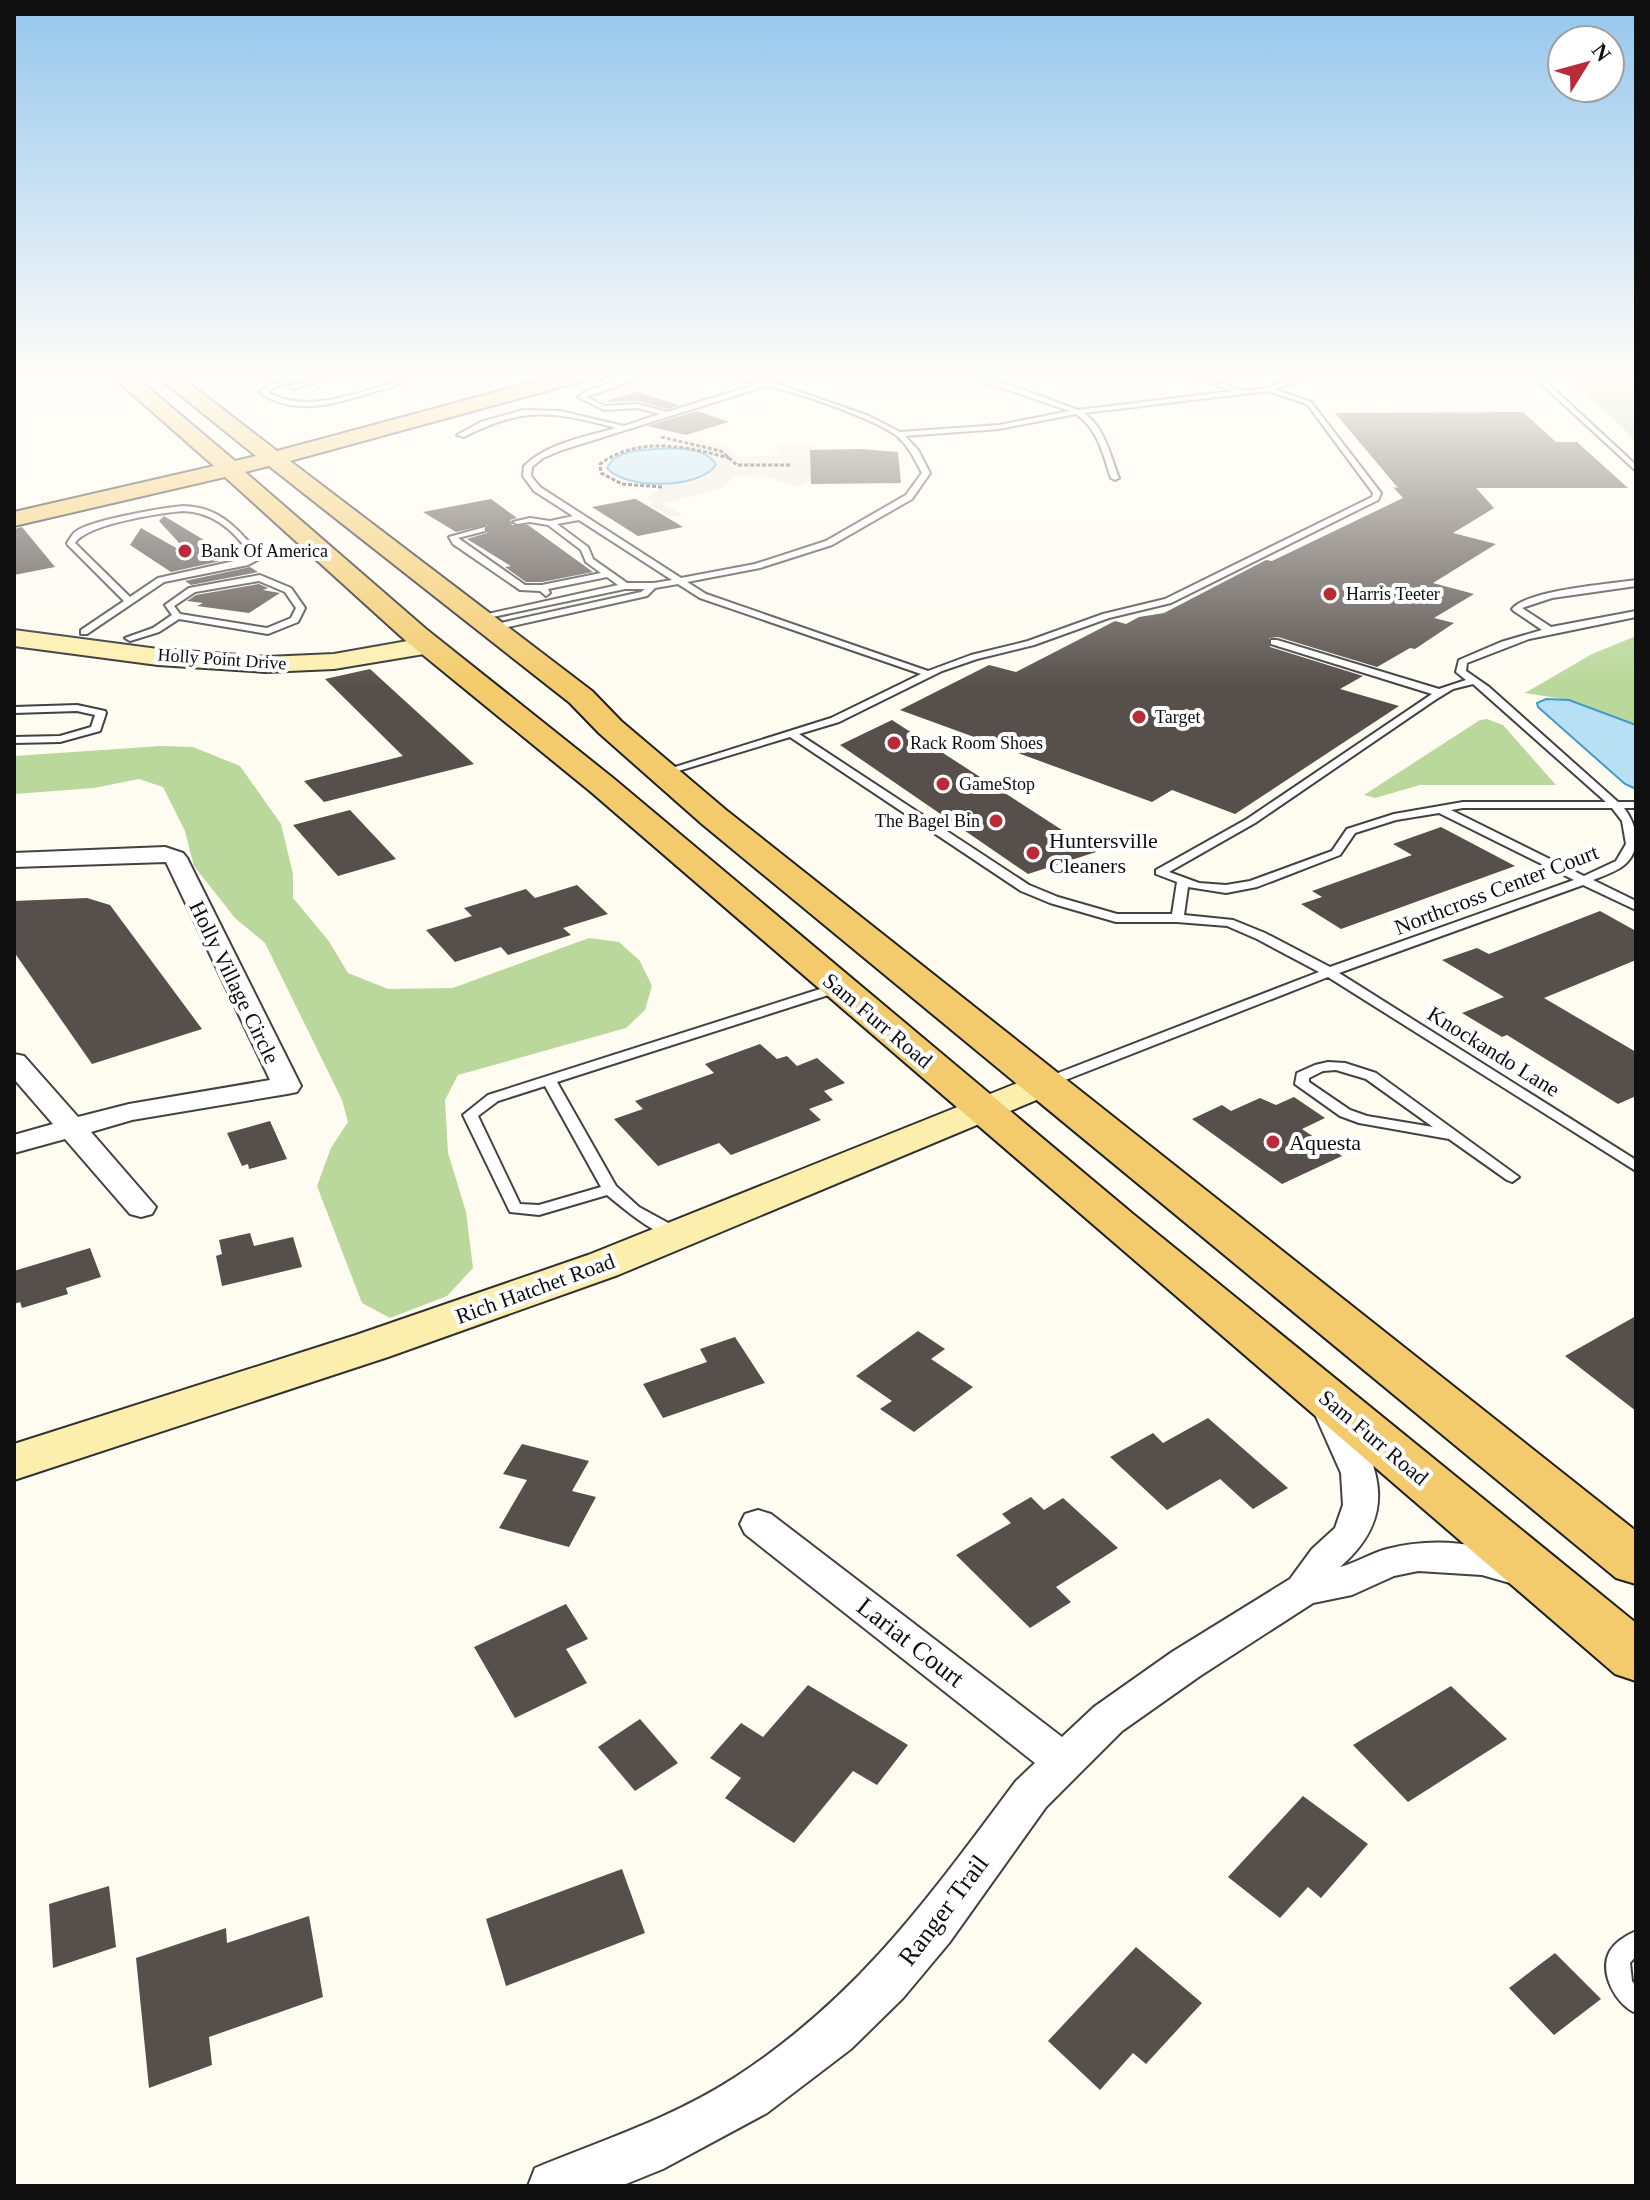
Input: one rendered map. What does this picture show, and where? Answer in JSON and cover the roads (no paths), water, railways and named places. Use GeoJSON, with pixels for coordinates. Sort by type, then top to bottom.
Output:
{"type":"FeatureCollection","features":[{"type":"Feature","properties":{"kind":"main road"},"geometry":{"type":"LineString","coordinates":[[14,503],[128,481]]}},
{"type":"Feature","properties":{"kind":"main road"},"geometry":{"type":"LineString","coordinates":[[14,519],[155,481]]}},
{"type":"Feature","properties":{"kind":"main road","name":"Sam Furr Road"},"geometry":{"type":"LineString","coordinates":[[244,481],[423,640],[1636,1657]]}},
{"type":"Feature","properties":{"kind":"main road"},"geometry":{"type":"LineString","coordinates":[[300,481],[581,697],[660,773],[1636,1562]]}},
{"type":"Feature","properties":{"kind":"main road"},"geometry":{"type":"LineString","coordinates":[[296,527],[438,618],[462,625],[483,624]]}},
{"type":"Feature","properties":{"kind":"main road","name":"Holly Point Drive"},"geometry":{"type":"LineString","coordinates":[[14,625],[204,649],[283,653],[423,640]]}},
{"type":"Feature","properties":{"kind":"main road","name":"Holly Point Drive"},"geometry":{"type":"LineString","coordinates":[[14,638],[217,663],[264,664],[338,660],[423,640]]}},
{"type":"Feature","properties":{"kind":"main road"},"geometry":{"type":"LineString","coordinates":[[423,640],[459,647],[552,719],[600,747],[660,773]]}},
{"type":"Feature","properties":{"kind":"main road","name":"Rich Hatchet Road"},"geometry":{"type":"LineString","coordinates":[[14,1462],[372,1346],[603,1265],[1045,1083]]}},
{"type":"Feature","properties":{"kind":"street","name":"Holly Village Circle"},"geometry":{"type":"LineString","coordinates":[[14,860],[165,854],[175,858],[287,1086],[129,1112],[14,1144]]}},
{"type":"Feature","properties":{"kind":"street"},"geometry":{"type":"LineString","coordinates":[[14,1062],[141,1207]]}},
{"type":"Feature","properties":{"kind":"street","name":"Ranger Trail"},"geometry":{"type":"LineString","coordinates":[[1303,1590],[1325,1559],[1347,1540],[1358,1520],[1363,1489],[1353,1455],[1322,1393]]}},
{"type":"Feature","properties":{"kind":"street","name":"Lariat Court"},"geometry":{"type":"LineString","coordinates":[[758,1524],[1063,1761]]}},
{"type":"Feature","properties":{"kind":"street","name":"Ranger Trail"},"geometry":{"type":"LineString","coordinates":[[553,2186],[646,2152],[750,2096],[834,2033],[897,1971],[933,1928],[997,1836],[1063,1761],[1108,1719],[1186,1664],[1303,1590],[1352,1580],[1385,1564],[1418,1556],[1482,1560],[1542,1578]]}},
{"type":"Feature","properties":{"kind":"lane"},"geometry":{"type":"LineString","coordinates":[[531,481],[537,489],[618,542],[713,600],[929,674]]}},
{"type":"Feature","properties":{"kind":"lane"},"geometry":{"type":"LineString","coordinates":[[483,624],[554,602],[625,586],[654,586],[757,566],[829,543],[904,500],[920,481]]}},
{"type":"Feature","properties":{"kind":"lane"},"geometry":{"type":"LineString","coordinates":[[660,773],[792,734],[867,706],[929,674],[974,657],[1031,643],[1106,616],[1168,601],[1375,498],[1377,493],[1368,481]]}},
{"type":"Feature","properties":{"kind":"lane"},"geometry":{"type":"LineString","coordinates":[[84,632],[161,580],[248,562],[257,558],[256,554],[218,517],[201,509],[162,511],[87,529],[76,535],[71,543],[128,600]]}},
{"type":"Feature","properties":{"kind":"lane"},"geometry":{"type":"LineString","coordinates":[[517,522],[550,523],[580,517]]}},
{"type":"Feature","properties":{"kind":"lane"},"geometry":{"type":"LineString","coordinates":[[550,523],[585,549],[589,560],[625,586]]}},
{"type":"Feature","properties":{"kind":"lane"},"geometry":{"type":"LineString","coordinates":[[482,529],[453,537],[523,588],[542,588],[608,574]]}},
{"type":"Feature","properties":{"kind":"lane"},"geometry":{"type":"LineString","coordinates":[[607,544],[618,542]]}},
{"type":"Feature","properties":{"kind":"lane"},"geometry":{"type":"LineString","coordinates":[[585,549],[596,546]]}},
{"type":"Feature","properties":{"kind":"lane"},"geometry":{"type":"LineString","coordinates":[[130,638],[156,630],[177,616],[268,631],[295,620],[301,608],[288,590],[260,578],[192,590],[169,605],[177,616]]}},
{"type":"Feature","properties":{"kind":"lane"},"geometry":{"type":"LineString","coordinates":[[1549,630],[1517,609],[1521,604],[1551,595],[1636,583]]}},
{"type":"Feature","properties":{"kind":"lane"},"geometry":{"type":"LineString","coordinates":[[483,624],[644,594],[654,586]]}},
{"type":"Feature","properties":{"kind":"lane"},"geometry":{"type":"LineString","coordinates":[[542,588],[554,602]]}},
{"type":"Feature","properties":{"kind":"lane"},"geometry":{"type":"LineString","coordinates":[[1474,681],[1461,672],[1462,662],[1492,647],[1549,630],[1636,614]]}},
{"type":"Feature","properties":{"kind":"lane"},"geometry":{"type":"LineString","coordinates":[[1274,642],[1440,693]]}},
{"type":"Feature","properties":{"kind":"lane"},"geometry":{"type":"LineString","coordinates":[[1474,681],[1440,693],[1251,821],[1160,872],[1197,886],[1226,889],[1253,884],[1336,853],[1351,831],[1394,817],[1463,805],[1636,805]]}},
{"type":"Feature","properties":{"kind":"lane","name":"Northcross Center Court"},"geometry":{"type":"LineString","coordinates":[[1045,1083],[1329,972],[1585,880],[1620,863],[1632,844],[1628,821],[1615,805],[1474,681]]}},
{"type":"Feature","properties":{"kind":"lane"},"geometry":{"type":"LineString","coordinates":[[14,710],[77,708],[101,713],[96,729],[60,739],[14,740]]}},
{"type":"Feature","properties":{"kind":"lane","name":"Knockando Lane"},"geometry":{"type":"LineString","coordinates":[[792,734],[1025,888],[1116,918],[1177,918],[1229,923],[1261,936],[1329,972],[1636,1166]]}},
{"type":"Feature","properties":{"kind":"lane"},"geometry":{"type":"LineString","coordinates":[[1440,809],[1636,906]]}},
{"type":"Feature","properties":{"kind":"lane"},"geometry":{"type":"LineString","coordinates":[[1177,918],[1183,881]]}},
{"type":"Feature","properties":{"kind":"lane"},"geometry":{"type":"LineString","coordinates":[[610,1189],[539,1210],[515,1209],[470,1115],[493,1098],[840,987]]}},
{"type":"Feature","properties":{"kind":"lane"},"geometry":{"type":"LineString","coordinates":[[1453,1135],[1364,1120],[1345,1113],[1302,1084],[1302,1076],[1331,1064],[1371,1076],[1512,1177]]}},
{"type":"Feature","properties":{"kind":"lane"},"geometry":{"type":"LineString","coordinates":[[549,1080],[610,1189],[634,1210],[676,1234]]}},
{"type":"Feature","properties":{"kind":"lane"},"geometry":{"type":"LineString","coordinates":[[1636,1942],[1619,1956],[1618,1975],[1626,1994],[1636,2002]]}},
{"type":"Feature","properties":{"kind":"water"},"geometry":{"type":"Polygon","coordinates":[[[633,481],[686,481],[662,484],[633,481]]]}},
{"type":"Feature","properties":{"kind":"water"},"geometry":{"type":"Polygon","coordinates":[[[1546,699],[1569,700],[1636,725],[1636,789],[1625,784],[1538,707],[1537,703],[1546,699]]]}},
{"type":"Feature","properties":{"kind":"place","name":"Bank Of America"},"geometry":{"type":"Point","coordinates":[185,551]}},
{"type":"Feature","properties":{"kind":"place","name":"Harris Teeter"},"geometry":{"type":"Point","coordinates":[1330,594]}},
{"type":"Feature","properties":{"kind":"place","name":"Target"},"geometry":{"type":"Point","coordinates":[1139,717]}},
{"type":"Feature","properties":{"kind":"place","name":"Rack Room Shoes"},"geometry":{"type":"Point","coordinates":[894,743]}},
{"type":"Feature","properties":{"kind":"place","name":"GameStop"},"geometry":{"type":"Point","coordinates":[943,784]}},
{"type":"Feature","properties":{"kind":"place","name":"The Bagel Bin"},"geometry":{"type":"Point","coordinates":[996,821]}},
{"type":"Feature","properties":{"kind":"place","name":"Huntersville Cleaners"},"geometry":{"type":"Point","coordinates":[1033,853]}},
{"type":"Feature","properties":{"kind":"place","name":"Aquesta"},"geometry":{"type":"Point","coordinates":[1273,1142]}}]}
